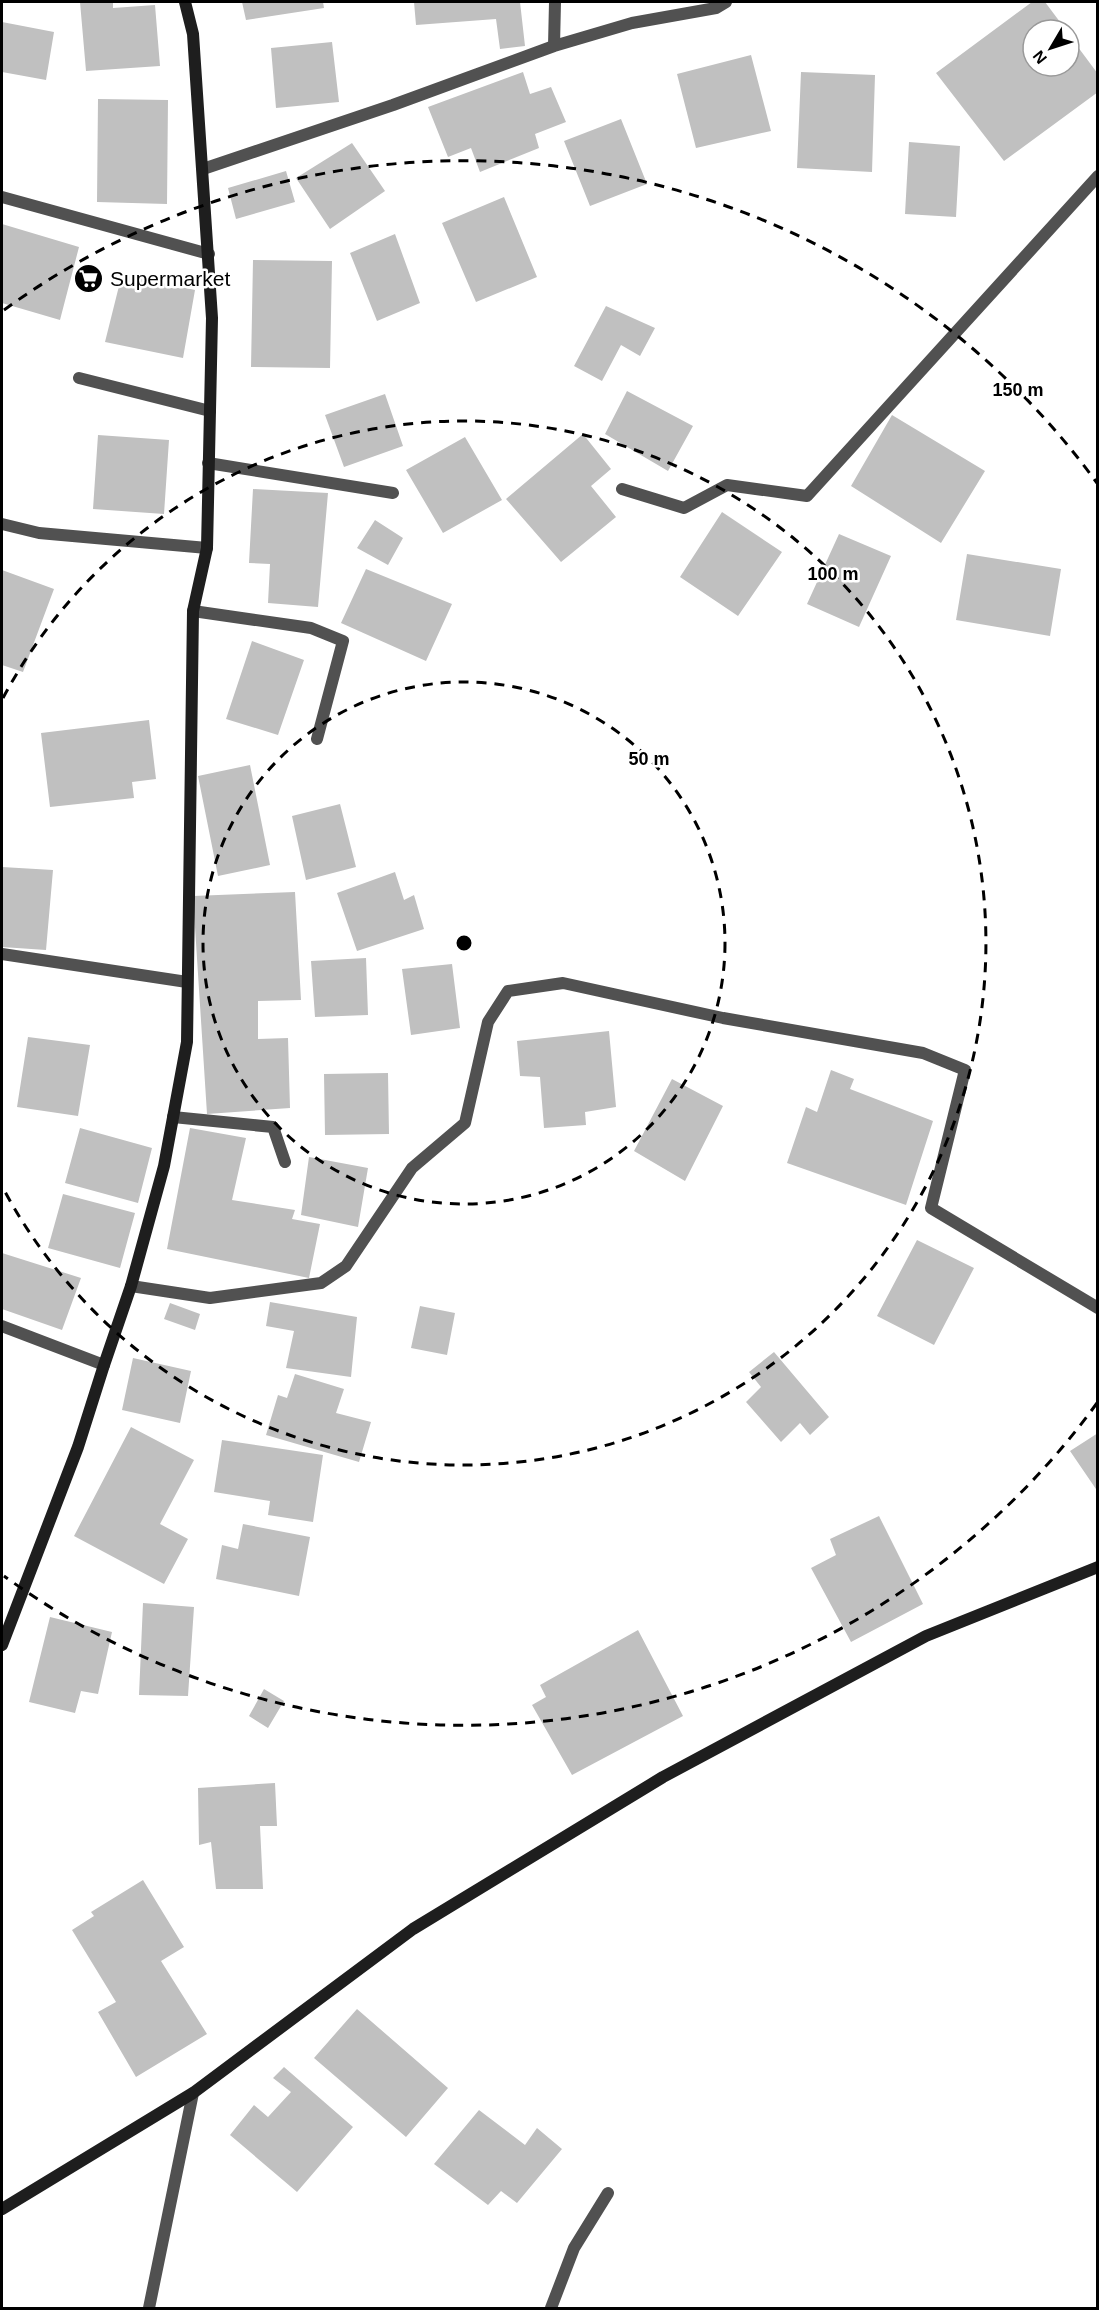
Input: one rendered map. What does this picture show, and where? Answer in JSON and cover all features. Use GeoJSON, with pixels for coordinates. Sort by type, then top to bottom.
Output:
{"type":"FeatureCollection","features":[{"type":"Feature","properties":{"kind":"street"},"geometry":{"type":"LineString","coordinates":[[2,1645],[78,1447],[131,1286],[164,1166],[186,1042],[193,612],[207,548],[212,318],[204,169],[193,34],[185,2]]}},
{"type":"Feature","properties":{"kind":"street"},"geometry":{"type":"LineString","coordinates":[[554,46],[555,2]]}},
{"type":"Feature","properties":{"kind":"street"},"geometry":{"type":"LineString","coordinates":[[204,169],[393,105],[554,46],[632,23],[716,8],[726,2]]}},
{"type":"Feature","properties":{"kind":"street"},"geometry":{"type":"LineString","coordinates":[[622,489],[684,508],[727,485],[807,496],[1098,176]]}},
{"type":"Feature","properties":{"kind":"street"},"geometry":{"type":"LineString","coordinates":[[2,197],[209,254]]}},
{"type":"Feature","properties":{"kind":"street"},"geometry":{"type":"LineString","coordinates":[[79,378],[210,411]]}},
{"type":"Feature","properties":{"kind":"street"},"geometry":{"type":"LineString","coordinates":[[208,463],[393,493]]}},
{"type":"Feature","properties":{"kind":"street"},"geometry":{"type":"LineString","coordinates":[[2,524],[39,533],[207,548]]}},
{"type":"Feature","properties":{"kind":"street"},"geometry":{"type":"LineString","coordinates":[[193,612],[311,628],[343,642],[317,739]]}},
{"type":"Feature","properties":{"kind":"street"},"geometry":{"type":"LineString","coordinates":[[2,954],[187,982]]}},
{"type":"Feature","properties":{"kind":"street"},"geometry":{"type":"LineString","coordinates":[[131,1286],[210,1298],[321,1283],[346,1266],[412,1168],[465,1124],[488,1022],[508,991],[563,983],[723,1017],[923,1053],[965,1070],[931,1208],[1098,1308]]}},
{"type":"Feature","properties":{"kind":"street"},"geometry":{"type":"LineString","coordinates":[[173,1117],[273,1127],[285,1162]]}},
{"type":"Feature","properties":{"kind":"street"},"geometry":{"type":"LineString","coordinates":[[2,1326],[104,1365]]}},
{"type":"Feature","properties":{"kind":"street"},"geometry":{"type":"LineString","coordinates":[[2,2209],[193,2093],[412,1929],[663,1777],[926,1636],[1098,1567]]}},
{"type":"Feature","properties":{"kind":"street"},"geometry":{"type":"LineString","coordinates":[[149,2308],[193,2093]]}},
{"type":"Feature","properties":{"kind":"street"},"geometry":{"type":"LineString","coordinates":[[551,2308],[574,2248],[608,2193]]}},
{"type":"Feature","properties":{"kind":"building"},"geometry":{"type":"Polygon","coordinates":[[[80,2],[113,2],[113,8],[155,5],[160,66],[86,71],[80,2]]]}},
{"type":"Feature","properties":{"kind":"building"},"geometry":{"type":"Polygon","coordinates":[[[242,2],[323,2],[324,8],[246,20],[242,2]]]}},
{"type":"Feature","properties":{"kind":"building"},"geometry":{"type":"Polygon","coordinates":[[[414,2],[520,2],[525,46],[500,49],[496,19],[416,25],[414,2]]]}},
{"type":"Feature","properties":{"kind":"building"},"geometry":{"type":"Polygon","coordinates":[[[1032,2],[1045,2],[1057,18],[1021,18],[1021,78],[1081,78],[1081,51],[1098,74],[1098,92],[1004,161],[936,73],[1032,2]]]}},
{"type":"Feature","properties":{"kind":"building"},"geometry":{"type":"Polygon","coordinates":[[[2,22],[54,32],[46,80],[2,72],[2,22]]]}},
{"type":"Feature","properties":{"kind":"building"},"geometry":{"type":"Polygon","coordinates":[[[332,42],[339,102],[276,108],[271,48],[332,42]]]}},
{"type":"Feature","properties":{"kind":"building"},"geometry":{"type":"Polygon","coordinates":[[[751,55],[771,131],[696,148],[677,74],[751,55]]]}},
{"type":"Feature","properties":{"kind":"building"},"geometry":{"type":"Polygon","coordinates":[[[523,72],[530,94],[551,87],[566,122],[535,134],[539,148],[480,172],[471,148],[448,157],[428,107],[523,72]]]}},
{"type":"Feature","properties":{"kind":"building"},"geometry":{"type":"Polygon","coordinates":[[[801,72],[875,75],[872,172],[797,168],[801,72]]]}},
{"type":"Feature","properties":{"kind":"building"},"geometry":{"type":"Polygon","coordinates":[[[98,99],[168,100],[167,204],[97,202],[98,99]]]}},
{"type":"Feature","properties":{"kind":"building"},"geometry":{"type":"Polygon","coordinates":[[[621,119],[647,184],[590,206],[564,141],[621,119]]]}},
{"type":"Feature","properties":{"kind":"building"},"geometry":{"type":"Polygon","coordinates":[[[909,142],[960,146],[956,217],[905,214],[909,142]]]}},
{"type":"Feature","properties":{"kind":"building"},"geometry":{"type":"Polygon","coordinates":[[[352,143],[385,191],[330,229],[296,178],[352,143]]]}},
{"type":"Feature","properties":{"kind":"building"},"geometry":{"type":"Polygon","coordinates":[[[286,171],[295,202],[236,219],[228,188],[286,171]]]}},
{"type":"Feature","properties":{"kind":"building"},"geometry":{"type":"Polygon","coordinates":[[[504,197],[537,277],[476,302],[442,223],[504,197]]]}},
{"type":"Feature","properties":{"kind":"building"},"geometry":{"type":"Polygon","coordinates":[[[2,224],[79,247],[60,320],[2,303],[2,224]]]}},
{"type":"Feature","properties":{"kind":"building"},"geometry":{"type":"Polygon","coordinates":[[[395,234],[420,303],[377,321],[350,253],[395,234]]]}},
{"type":"Feature","properties":{"kind":"building"},"geometry":{"type":"Polygon","coordinates":[[[253,260],[332,261],[330,368],[251,367],[253,260]]]}},
{"type":"Feature","properties":{"kind":"building"},"geometry":{"type":"Polygon","coordinates":[[[122,274],[195,290],[183,358],[105,342],[122,274]]]}},
{"type":"Feature","properties":{"kind":"building"},"geometry":{"type":"Polygon","coordinates":[[[606,306],[655,328],[640,356],[621,345],[602,381],[574,366],[606,306]]]}},
{"type":"Feature","properties":{"kind":"building"},"geometry":{"type":"Polygon","coordinates":[[[627,391],[693,426],[668,471],[605,434],[627,391]]]}},
{"type":"Feature","properties":{"kind":"building"},"geometry":{"type":"Polygon","coordinates":[[[385,394],[403,446],[344,467],[325,415],[385,394]]]}},
{"type":"Feature","properties":{"kind":"building"},"geometry":{"type":"Polygon","coordinates":[[[892,415],[985,471],[941,543],[851,486],[892,415]]]}},
{"type":"Feature","properties":{"kind":"building"},"geometry":{"type":"Polygon","coordinates":[[[583,434],[611,469],[591,486],[616,517],[561,562],[506,499],[583,434]]]}},
{"type":"Feature","properties":{"kind":"building"},"geometry":{"type":"Polygon","coordinates":[[[98,435],[169,440],[164,514],[93,509],[98,435]]]}},
{"type":"Feature","properties":{"kind":"building"},"geometry":{"type":"Polygon","coordinates":[[[465,437],[502,500],[443,533],[406,470],[465,437]]]}},
{"type":"Feature","properties":{"kind":"building"},"geometry":{"type":"Polygon","coordinates":[[[253,489],[328,493],[318,607],[268,603],[270,564],[249,563],[253,489]]]}},
{"type":"Feature","properties":{"kind":"building"},"geometry":{"type":"Polygon","coordinates":[[[722,512],[782,552],[738,616],[680,577],[722,512]]]}},
{"type":"Feature","properties":{"kind":"building"},"geometry":{"type":"Polygon","coordinates":[[[375,520],[403,538],[388,565],[357,548],[375,520]]]}},
{"type":"Feature","properties":{"kind":"building"},"geometry":{"type":"Polygon","coordinates":[[[839,534],[891,556],[859,627],[807,604],[839,534]]]}},
{"type":"Feature","properties":{"kind":"building"},"geometry":{"type":"Polygon","coordinates":[[[967,554],[1061,569],[1050,636],[956,620],[967,554]]]}},
{"type":"Feature","properties":{"kind":"building"},"geometry":{"type":"Polygon","coordinates":[[[366,569],[452,604],[426,661],[341,623],[366,569]]]}},
{"type":"Feature","properties":{"kind":"building"},"geometry":{"type":"Polygon","coordinates":[[[2,570],[54,589],[23,672],[2,665],[2,570]]]}},
{"type":"Feature","properties":{"kind":"building"},"geometry":{"type":"Polygon","coordinates":[[[252,641],[304,660],[278,735],[226,719],[252,641]]]}},
{"type":"Feature","properties":{"kind":"building"},"geometry":{"type":"Polygon","coordinates":[[[149,720],[156,779],[132,782],[134,798],[50,807],[41,733],[149,720]]]}},
{"type":"Feature","properties":{"kind":"building"},"geometry":{"type":"Polygon","coordinates":[[[250,765],[270,865],[218,876],[198,776],[250,765]]]}},
{"type":"Feature","properties":{"kind":"building"},"geometry":{"type":"Polygon","coordinates":[[[340,804],[356,867],[306,880],[292,816],[340,804]]]}},
{"type":"Feature","properties":{"kind":"building"},"geometry":{"type":"Polygon","coordinates":[[[2,867],[53,870],[46,950],[2,947],[2,867]]]}},
{"type":"Feature","properties":{"kind":"building"},"geometry":{"type":"Polygon","coordinates":[[[395,872],[404,900],[414,895],[424,929],[357,951],[337,893],[395,872]]]}},
{"type":"Feature","properties":{"kind":"building"},"geometry":{"type":"Polygon","coordinates":[[[295,892],[301,1000],[258,1001],[258,1039],[288,1038],[290,1108],[207,1114],[193,896],[295,892]]]}},
{"type":"Feature","properties":{"kind":"building"},"geometry":{"type":"Polygon","coordinates":[[[366,958],[368,1015],[315,1017],[311,961],[366,958]]]}},
{"type":"Feature","properties":{"kind":"building"},"geometry":{"type":"Polygon","coordinates":[[[452,964],[460,1028],[411,1035],[402,969],[452,964]]]}},
{"type":"Feature","properties":{"kind":"building"},"geometry":{"type":"Polygon","coordinates":[[[609,1031],[616,1107],[585,1112],[586,1125],[544,1128],[540,1077],[520,1076],[517,1041],[609,1031]]]}},
{"type":"Feature","properties":{"kind":"building"},"geometry":{"type":"Polygon","coordinates":[[[28,1037],[90,1045],[78,1116],[17,1107],[28,1037]]]}},
{"type":"Feature","properties":{"kind":"building"},"geometry":{"type":"Polygon","coordinates":[[[831,1070],[854,1079],[850,1089],[933,1121],[906,1205],[787,1163],[806,1107],[817,1112],[831,1070]]]}},
{"type":"Feature","properties":{"kind":"building"},"geometry":{"type":"Polygon","coordinates":[[[388,1073],[389,1134],[325,1135],[324,1074],[388,1073]]]}},
{"type":"Feature","properties":{"kind":"building"},"geometry":{"type":"Polygon","coordinates":[[[672,1079],[723,1106],[685,1181],[634,1151],[672,1079]]]}},
{"type":"Feature","properties":{"kind":"building"},"geometry":{"type":"Polygon","coordinates":[[[80,1128],[152,1148],[138,1203],[65,1183],[80,1128]]]}},
{"type":"Feature","properties":{"kind":"building"},"geometry":{"type":"Polygon","coordinates":[[[190,1128],[246,1138],[232,1200],[295,1210],[292,1219],[320,1224],[309,1278],[167,1249],[190,1128]]]}},
{"type":"Feature","properties":{"kind":"building"},"geometry":{"type":"Polygon","coordinates":[[[309,1157],[368,1168],[358,1227],[301,1215],[309,1157]]]}},
{"type":"Feature","properties":{"kind":"building"},"geometry":{"type":"Polygon","coordinates":[[[63,1194],[135,1213],[120,1268],[48,1248],[63,1194]]]}},
{"type":"Feature","properties":{"kind":"building"},"geometry":{"type":"Polygon","coordinates":[[[917,1240],[974,1268],[934,1345],[877,1316],[917,1240]]]}},
{"type":"Feature","properties":{"kind":"building"},"geometry":{"type":"Polygon","coordinates":[[[2,1253],[81,1278],[62,1330],[2,1309],[2,1253]]]}},
{"type":"Feature","properties":{"kind":"building"},"geometry":{"type":"Polygon","coordinates":[[[270,1302],[357,1317],[351,1377],[286,1368],[294,1331],[266,1326],[270,1302]]]}},
{"type":"Feature","properties":{"kind":"building"},"geometry":{"type":"Polygon","coordinates":[[[170,1303],[200,1314],[195,1330],[164,1319],[170,1303]]]}},
{"type":"Feature","properties":{"kind":"building"},"geometry":{"type":"Polygon","coordinates":[[[420,1306],[455,1313],[447,1355],[411,1348],[420,1306]]]}},
{"type":"Feature","properties":{"kind":"building"},"geometry":{"type":"Polygon","coordinates":[[[774,1352],[829,1417],[810,1435],[800,1423],[781,1442],[746,1402],[761,1387],[749,1372],[774,1352]]]}},
{"type":"Feature","properties":{"kind":"building"},"geometry":{"type":"Polygon","coordinates":[[[133,1358],[191,1371],[180,1423],[122,1410],[133,1358]]]}},
{"type":"Feature","properties":{"kind":"building"},"geometry":{"type":"Polygon","coordinates":[[[295,1374],[344,1389],[336,1413],[371,1422],[359,1462],[266,1435],[278,1395],[287,1398],[295,1374]]]}},
{"type":"Feature","properties":{"kind":"building"},"geometry":{"type":"Polygon","coordinates":[[[131,1427],[194,1460],[160,1524],[188,1539],[164,1584],[74,1536],[131,1427]]]}},
{"type":"Feature","properties":{"kind":"building"},"geometry":{"type":"Polygon","coordinates":[[[1098,1433],[1098,1492],[1070,1451],[1098,1433]]]}},
{"type":"Feature","properties":{"kind":"building"},"geometry":{"type":"Polygon","coordinates":[[[222,1440],[323,1455],[313,1522],[268,1515],[270,1501],[214,1492],[222,1440]]]}},
{"type":"Feature","properties":{"kind":"building"},"geometry":{"type":"Polygon","coordinates":[[[879,1516],[923,1604],[851,1642],[811,1568],[836,1555],[830,1539],[879,1516]]]}},
{"type":"Feature","properties":{"kind":"building"},"geometry":{"type":"Polygon","coordinates":[[[243,1524],[310,1537],[299,1596],[216,1579],[222,1545],[238,1549],[243,1524]]]}},
{"type":"Feature","properties":{"kind":"building"},"geometry":{"type":"Polygon","coordinates":[[[143,1603],[194,1607],[188,1696],[139,1695],[143,1603]]]}},
{"type":"Feature","properties":{"kind":"building"},"geometry":{"type":"Polygon","coordinates":[[[50,1617],[112,1632],[98,1694],[81,1691],[75,1713],[29,1702],[50,1617]]]}},
{"type":"Feature","properties":{"kind":"building"},"geometry":{"type":"Polygon","coordinates":[[[638,1630],[683,1716],[572,1775],[532,1705],[546,1697],[540,1685],[638,1630]]]}},
{"type":"Feature","properties":{"kind":"building"},"geometry":{"type":"Polygon","coordinates":[[[264,1689],[284,1701],[268,1728],[249,1716],[264,1689]]]}},
{"type":"Feature","properties":{"kind":"building"},"geometry":{"type":"Polygon","coordinates":[[[275,1783],[277,1826],[260,1826],[263,1889],[216,1889],[211,1842],[199,1845],[198,1788],[275,1783]]]}},
{"type":"Feature","properties":{"kind":"building"},"geometry":{"type":"Polygon","coordinates":[[[143,1880],[184,1947],[161,1961],[207,2034],[136,2077],[98,2012],[116,2002],[72,1930],[94,1916],[91,1912],[143,1880]]]}},
{"type":"Feature","properties":{"kind":"building"},"geometry":{"type":"Polygon","coordinates":[[[357,2009],[448,2088],[406,2137],[314,2058],[357,2009]]]}},
{"type":"Feature","properties":{"kind":"building"},"geometry":{"type":"Polygon","coordinates":[[[284,2067],[353,2127],[297,2192],[230,2135],[254,2105],[268,2117],[291,2092],[273,2078],[284,2067]]]}},
{"type":"Feature","properties":{"kind":"building"},"geometry":{"type":"Polygon","coordinates":[[[479,2110],[525,2145],[537,2128],[562,2149],[517,2203],[501,2191],[488,2205],[434,2164],[479,2110]]]}},
{"type":"Feature","properties":{"kind":"place","name":"Supermarket"},"geometry":{"type":"Point","coordinates":[89,279]}}]}
